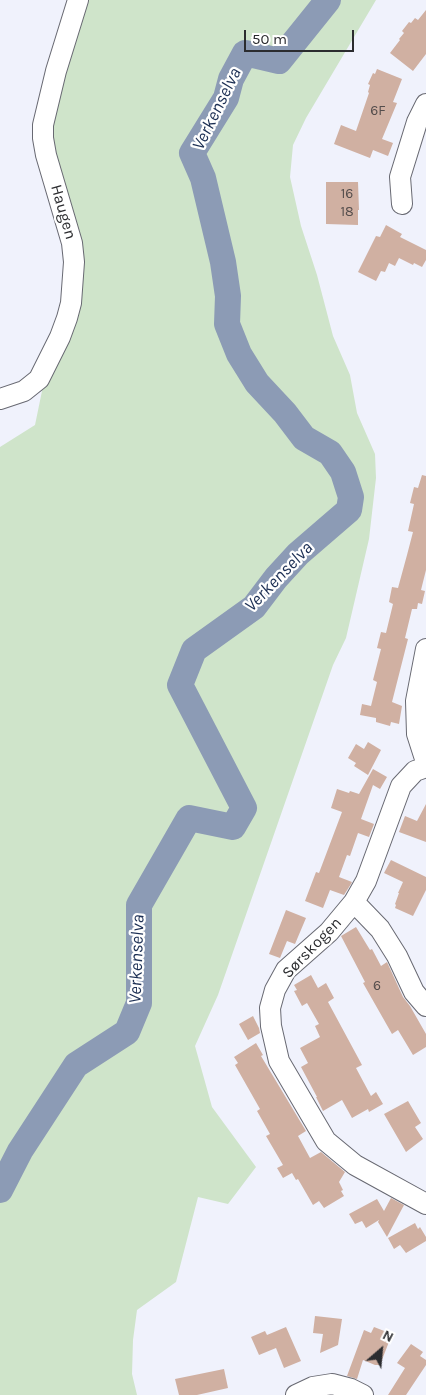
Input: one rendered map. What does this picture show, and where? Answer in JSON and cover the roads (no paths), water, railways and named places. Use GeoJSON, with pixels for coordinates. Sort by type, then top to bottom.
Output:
{"type":"FeatureCollection","features":[{"type":"Feature","properties":{"kind":"street","name":"Haugen"},"geometry":{"type":"LineString","coordinates":[[0,398],[24,391],[39,379],[60,337],[71,303],[74,270],[72,243],[46,154],[43,125],[56,71],[78,0]]}},
{"type":"Feature","properties":{"kind":"street"},"geometry":{"type":"LineString","coordinates":[[402,204],[400,177],[417,122],[426,104]]}},
{"type":"Feature","properties":{"kind":"street"},"geometry":{"type":"LineString","coordinates":[[426,648],[416,701],[417,734],[426,762]]}},
{"type":"Feature","properties":{"kind":"street","name":"Sørskogen"},"geometry":{"type":"LineString","coordinates":[[426,767],[415,771],[401,786],[366,881],[354,902],[329,932],[286,970],[275,990],[270,1008],[271,1026],[279,1061],[326,1141],[355,1165],[426,1204]]}},
{"type":"Feature","properties":{"kind":"street"},"geometry":{"type":"LineString","coordinates":[[354,902],[380,929],[397,956],[414,992],[426,1006]]}},
{"type":"Feature","properties":{"kind":"street"},"geometry":{"type":"LineString","coordinates":[[296,1395],[313,1387],[332,1384],[351,1389],[363,1395]]}},
{"type":"Feature","properties":{"kind":"waterway","name":"Verkenselva"},"geometry":{"type":"LineString","coordinates":[[0,1190],[20,1151],[76,1065],[127,1032],[139,1003],[139,905],[189,818],[233,827],[244,808],[180,685],[194,650],[254,607],[276,578],[298,554],[349,510],[351,497],[343,472],[330,453],[304,438],[285,413],[257,383],[239,354],[227,324],[228,296],[223,262],[203,178],[192,153],[226,98],[231,79],[245,53],[279,61],[328,0]]}}]}
